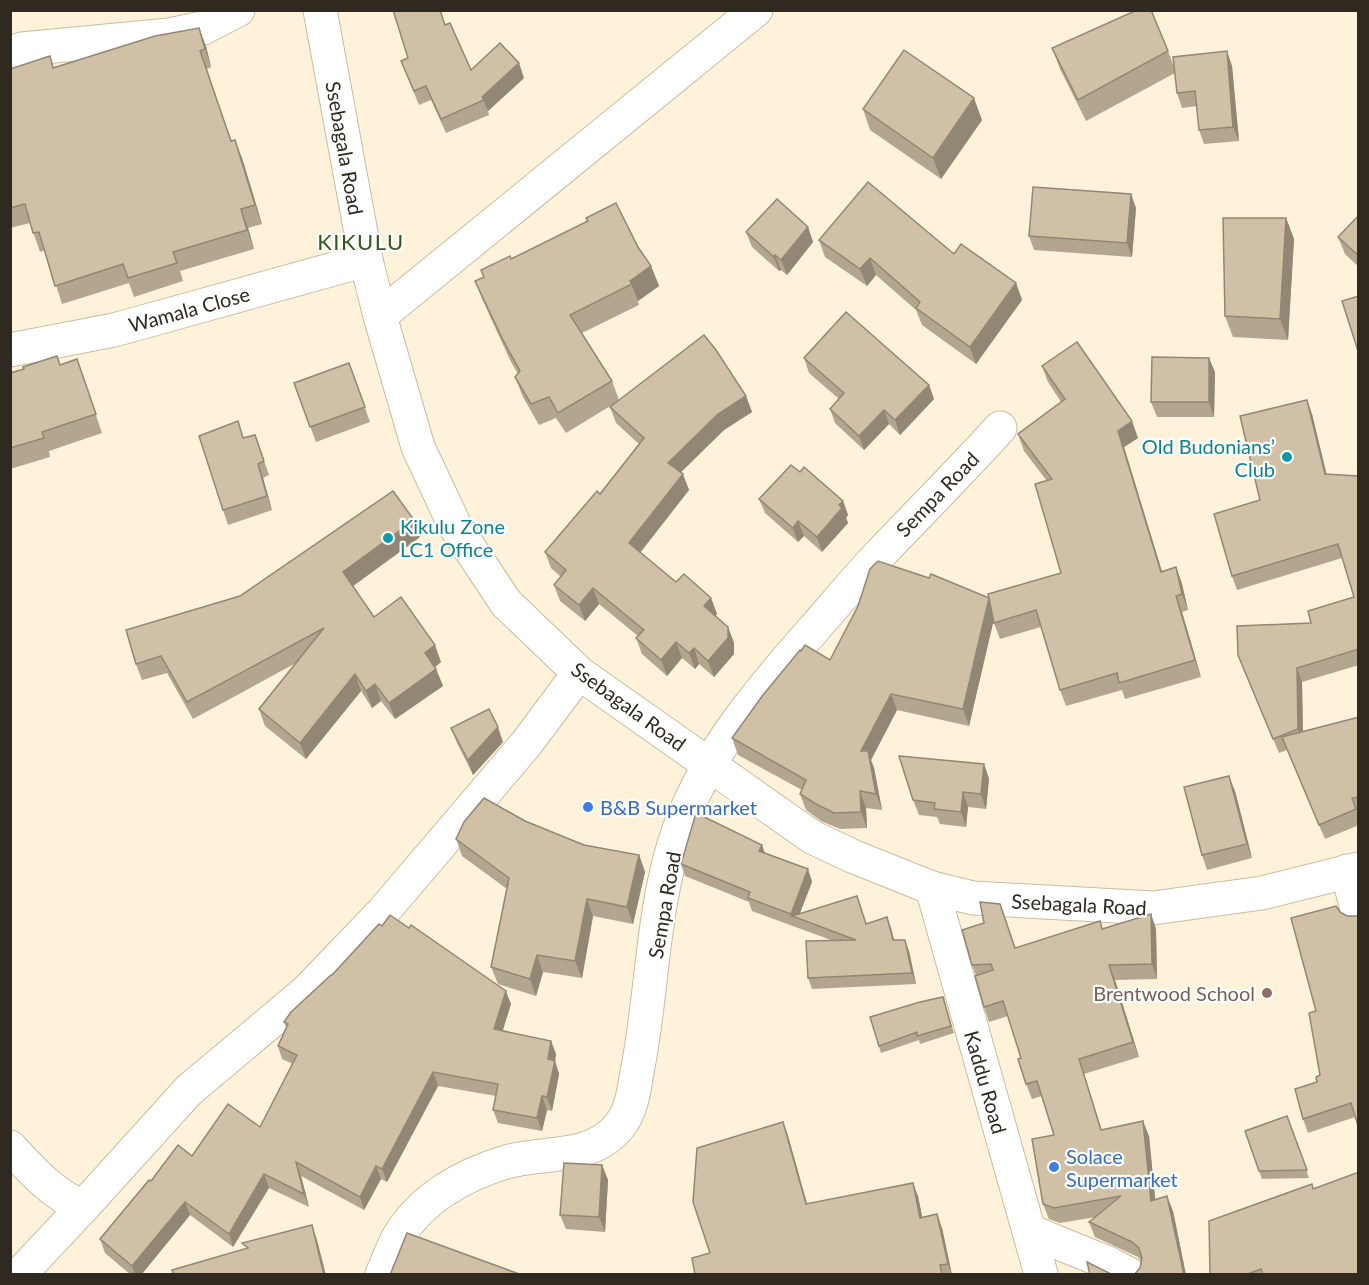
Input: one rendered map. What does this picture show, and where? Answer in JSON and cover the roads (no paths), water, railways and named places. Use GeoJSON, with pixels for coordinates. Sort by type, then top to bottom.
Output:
{"type":"FeatureCollection","features":[{"type":"Feature","properties":{"kind":"street"},"geometry":{"type":"LineString","coordinates":[[10,53],[22,49],[169,35],[202,28],[238,10]]}},
{"type":"Feature","properties":{"kind":"street","name":"Ssebagala Road"},"geometry":{"type":"LineString","coordinates":[[320,10],[366,260],[418,447],[455,526],[506,603],[579,673],[812,837],[852,856],[932,888],[973,898],[1153,908],[1262,893],[1353,870]]}},
{"type":"Feature","properties":{"kind":"street"},"geometry":{"type":"LineString","coordinates":[[380,316],[756,10]]}},
{"type":"Feature","properties":{"kind":"street","name":"Wamala Close"},"geometry":{"type":"LineString","coordinates":[[10,351],[114,330],[366,260]]}},
{"type":"Feature","properties":{"kind":"street","name":"Sempa Road"},"geometry":{"type":"LineString","coordinates":[[382,1275],[398,1237],[422,1208],[447,1187],[506,1162],[580,1150],[602,1142],[619,1127],[629,1112],[645,1033],[669,860],[680,826],[709,763],[748,706],[784,662],[878,556],[1000,428]]}},
{"type":"Feature","properties":{"kind":"street"},"geometry":{"type":"LineString","coordinates":[[20,1275],[189,1090],[306,992],[382,913],[526,744],[579,673]]}},
{"type":"Feature","properties":{"kind":"street"},"geometry":{"type":"LineString","coordinates":[[1353,870],[1359,913]]}},
{"type":"Feature","properties":{"kind":"street","name":"Kaddu Road"},"geometry":{"type":"LineString","coordinates":[[932,888],[1041,1275]]}},
{"type":"Feature","properties":{"kind":"street"},"geometry":{"type":"LineString","coordinates":[[10,1147],[32,1172],[53,1190],[83,1207]]}},
{"type":"Feature","properties":{"kind":"street"},"geometry":{"type":"LineString","coordinates":[[1029,1231],[1129,1275]]}},
{"type":"Feature","properties":{"kind":"place","name":"Old Budonians’ Club"},"geometry":{"type":"Point","coordinates":[1287,457]}},
{"type":"Feature","properties":{"kind":"place","name":"Kikulu Zone LC1 Office"},"geometry":{"type":"Point","coordinates":[388,538]}},
{"type":"Feature","properties":{"kind":"place","name":"B&B Supermarket"},"geometry":{"type":"Point","coordinates":[588,807]}},
{"type":"Feature","properties":{"kind":"place","name":"Brentwood School"},"geometry":{"type":"Point","coordinates":[1267,993]}},
{"type":"Feature","properties":{"kind":"place","name":"Solace Supermarket"},"geometry":{"type":"Point","coordinates":[1054,1167]}},
{"type":"Feature","properties":{"kind":"district","name":"KIKULU"},"geometry":{"type":"Point","coordinates":[361,241]}}]}
